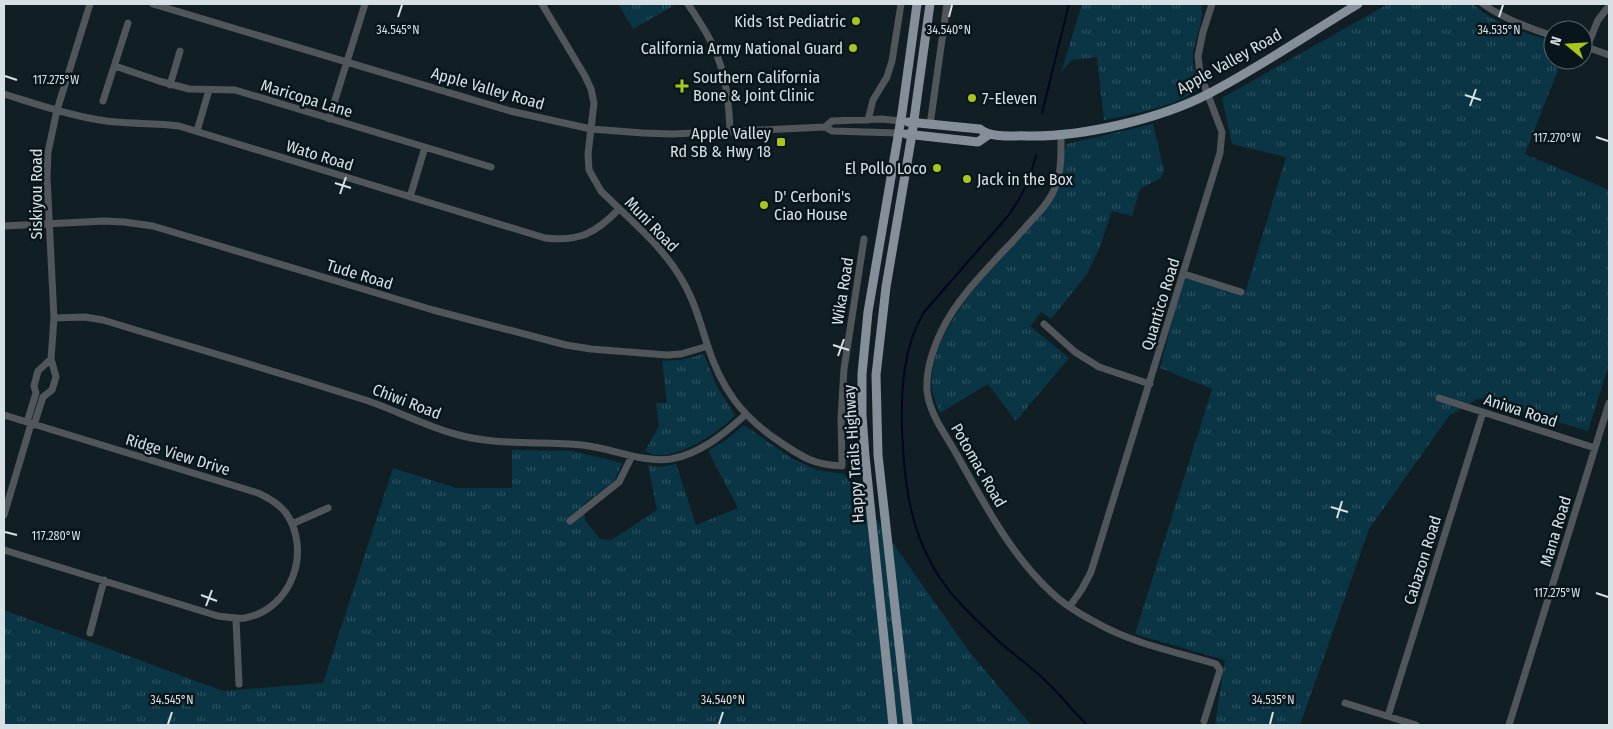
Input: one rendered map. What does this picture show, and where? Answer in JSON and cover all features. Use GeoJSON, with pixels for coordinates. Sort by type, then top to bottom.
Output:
{"type":"FeatureCollection","features":[{"type":"Feature","properties":{"kind":"main road","name":"Happy Trails Highway"},"geometry":{"type":"LineString","coordinates":[[893,725],[865,456],[862,416],[862,374],[868,312],[900,121],[917,4]]}},
{"type":"Feature","properties":{"kind":"main road","name":"Happy Trails Highway"},"geometry":{"type":"LineString","coordinates":[[908,725],[878,455],[876,375],[886,287],[912,134],[930,4]]}},
{"type":"Feature","properties":{"kind":"main road","name":"Apple Valley Road"},"geometry":{"type":"LineString","coordinates":[[900,121],[980,129],[988,135],[1040,136],[1102,128],[1136,120],[1173,109],[1207,95],[1358,4]]}},
{"type":"Feature","properties":{"kind":"main road","name":"Apple Valley Road"},"geometry":{"type":"LineString","coordinates":[[898,133],[978,142],[988,135]]}},
{"type":"Feature","properties":{"kind":"street","name":"Siskiyou Road"},"geometry":{"type":"LineString","coordinates":[[31,424],[43,397],[52,390],[56,376],[51,359],[54,318],[49,223],[48,152],[57,110],[90,4]]}},
{"type":"Feature","properties":{"kind":"street","name":"Apple Valley Road"},"geometry":{"type":"LineString","coordinates":[[153,4],[510,111],[591,129],[643,133],[730,132],[825,127],[832,131],[898,133]]}},
{"type":"Feature","properties":{"kind":"street"},"geometry":{"type":"LineString","coordinates":[[329,119],[365,4]]}},
{"type":"Feature","properties":{"kind":"street","name":"Muni Road"},"geometry":{"type":"LineString","coordinates":[[542,4],[585,76],[591,90],[594,103],[588,154],[590,170],[601,191],[662,251],[675,269],[692,298],[719,375],[730,394],[745,415],[802,457],[826,466],[842,466]]}},
{"type":"Feature","properties":{"kind":"street"},"geometry":{"type":"LineString","coordinates":[[688,4],[714,47],[721,66],[727,91],[730,132]]}},
{"type":"Feature","properties":{"kind":"street"},"geometry":{"type":"LineString","coordinates":[[868,120],[872,100],[887,77],[892,61],[901,4]]}},
{"type":"Feature","properties":{"kind":"street"},"geometry":{"type":"LineString","coordinates":[[930,125],[947,4]]}},
{"type":"Feature","properties":{"kind":"street","name":"Quantico Road"},"geometry":{"type":"LineString","coordinates":[[1070,606],[1082,590],[1091,572],[1220,153],[1222,132],[1200,74],[1198,56],[1212,4]]}},
{"type":"Feature","properties":{"kind":"street"},"geometry":{"type":"LineString","coordinates":[[1482,4],[1497,14],[1543,33]]}},
{"type":"Feature","properties":{"kind":"street"},"geometry":{"type":"LineString","coordinates":[[1593,30],[1598,20],[1609,6]]}},
{"type":"Feature","properties":{"kind":"street"},"geometry":{"type":"LineString","coordinates":[[103,101],[128,22]]}},
{"type":"Feature","properties":{"kind":"street"},"geometry":{"type":"LineString","coordinates":[[170,85],[180,50]]}},
{"type":"Feature","properties":{"kind":"street"},"geometry":{"type":"LineString","coordinates":[[1593,50],[1609,55]]}},
{"type":"Feature","properties":{"kind":"street","name":"Maricopa Lane"},"geometry":{"type":"LineString","coordinates":[[114,66],[170,85],[189,89],[235,90],[491,167]]}},
{"type":"Feature","properties":{"kind":"street"},"geometry":{"type":"LineString","coordinates":[[197,131],[209,90]]}},
{"type":"Feature","properties":{"kind":"street","name":"Wato Road"},"geometry":{"type":"LineString","coordinates":[[4,94],[92,119],[119,123],[159,123],[179,126],[545,238],[578,238],[606,223],[619,209]]}},
{"type":"Feature","properties":{"kind":"street","name":"Apple Valley Road"},"geometry":{"type":"LineString","coordinates":[[825,127],[832,121],[900,121]]}},
{"type":"Feature","properties":{"kind":"street","name":"Potomac Road"},"geometry":{"type":"LineString","coordinates":[[1060,134],[1061,165],[1054,191],[1044,207],[980,278],[952,313],[934,351],[928,374],[927,390],[932,410],[990,513],[1011,545],[1040,582],[1052,594],[1096,623],[1130,638],[1216,664],[1220,670],[1204,721]]}},
{"type":"Feature","properties":{"kind":"street"},"geometry":{"type":"LineString","coordinates":[[410,197],[425,147]]}},
{"type":"Feature","properties":{"kind":"street","name":"Tude Road"},"geometry":{"type":"LineString","coordinates":[[4,226],[104,221],[153,226],[433,310],[566,345],[591,349],[667,355],[681,354],[708,346]]}},
{"type":"Feature","properties":{"kind":"street","name":"Wika Road"},"geometry":{"type":"LineString","coordinates":[[842,466],[841,418],[844,369],[864,239]]}},
{"type":"Feature","properties":{"kind":"street"},"geometry":{"type":"LineString","coordinates":[[1184,274],[1241,292]]}},
{"type":"Feature","properties":{"kind":"street","name":"Chiwi Road"},"geometry":{"type":"LineString","coordinates":[[54,318],[85,317],[103,320],[362,398],[455,435],[486,440],[583,445],[607,448],[653,460],[673,458],[689,453],[725,434],[745,415]]}},
{"type":"Feature","properties":{"kind":"street"},"geometry":{"type":"LineString","coordinates":[[1044,324],[1075,352],[1099,367],[1150,384]]}},
{"type":"Feature","properties":{"kind":"street","name":"Siskiyou Road"},"geometry":{"type":"LineString","coordinates":[[4,515],[31,424],[36,394],[34,386],[38,371],[51,359]]}},
{"type":"Feature","properties":{"kind":"street","name":"Aniwa Road"},"geometry":{"type":"LineString","coordinates":[[1439,398],[1595,448]]}},
{"type":"Feature","properties":{"kind":"street","name":"Mana Road"},"geometry":{"type":"LineString","coordinates":[[1509,725],[1609,402]]}},
{"type":"Feature","properties":{"kind":"street","name":"Cabazon Road"},"geometry":{"type":"LineString","coordinates":[[1388,716],[1483,412]]}},
{"type":"Feature","properties":{"kind":"street","name":"Ridge View Drive"},"geometry":{"type":"LineString","coordinates":[[4,415],[258,493],[272,500],[285,512],[292,524],[298,547],[297,566],[289,585],[275,602],[257,614],[247,618],[236,619]]}},
{"type":"Feature","properties":{"kind":"street"},"geometry":{"type":"LineString","coordinates":[[570,521],[619,482],[632,456]]}},
{"type":"Feature","properties":{"kind":"street"},"geometry":{"type":"LineString","coordinates":[[292,524],[328,508]]}},
{"type":"Feature","properties":{"kind":"street"},"geometry":{"type":"LineString","coordinates":[[4,550],[218,616],[236,619],[239,684]]}},
{"type":"Feature","properties":{"kind":"street"},"geometry":{"type":"LineString","coordinates":[[90,633],[104,580]]}},
{"type":"Feature","properties":{"kind":"street"},"geometry":{"type":"LineString","coordinates":[[1345,703],[1416,725]]}},
{"type":"Feature","properties":{"kind":"green space"},"geometry":{"type":"Polygon","coordinates":[[[618,4],[672,4],[673,6],[633,29],[618,4]]]}},
{"type":"Feature","properties":{"kind":"green space"},"geometry":{"type":"Polygon","coordinates":[[[1082,4],[1201,4],[1202,17],[1193,54],[1196,89],[1189,95],[1166,105],[1104,120],[1097,57],[1071,60],[1061,73],[1082,4]]]}},
{"type":"Feature","properties":{"kind":"green space"},"geometry":{"type":"Polygon","coordinates":[[[1388,4],[1473,4],[1500,22],[1543,38],[1543,70],[1558,70],[1525,154],[1609,190],[1609,364],[1588,431],[1479,398],[1449,416],[1369,529],[1300,725],[1215,724],[1225,660],[1135,634],[1212,389],[1160,368],[1184,274],[1245,293],[1286,157],[1232,144],[1222,98],[1388,4]]]}},
{"type":"Feature","properties":{"kind":"green space"},"geometry":{"type":"Polygon","coordinates":[[[1153,124],[1164,170],[1161,178],[1140,189],[1132,216],[1112,211],[1099,249],[1087,274],[1051,319],[1041,312],[1030,326],[1069,358],[1016,421],[988,384],[940,413],[932,388],[934,364],[942,340],[956,315],[992,267],[1047,208],[1061,179],[1064,151],[1067,144],[1153,124]]]}},
{"type":"Feature","properties":{"kind":"green space"},"geometry":{"type":"Polygon","coordinates":[[[704,354],[717,387],[735,415],[710,436],[688,448],[666,455],[655,455],[645,451],[659,426],[656,403],[667,403],[662,361],[681,360],[704,354]]]}},
{"type":"Feature","properties":{"kind":"green space"},"geometry":{"type":"Polygon","coordinates":[[[744,425],[791,458],[817,470],[844,474],[971,654],[1031,725],[4,725],[4,610],[223,691],[323,683],[393,468],[456,488],[512,488],[512,450],[572,451],[622,463],[615,480],[584,504],[585,520],[600,539],[611,540],[657,510],[648,465],[661,467],[676,464],[696,525],[738,508],[708,451],[744,425]]]}},
{"type":"Feature","properties":{"kind":"waterway"},"geometry":{"type":"LineString","coordinates":[[1042,113],[1069,4]]}},
{"type":"Feature","properties":{"kind":"waterway"},"geometry":{"type":"LineString","coordinates":[[1036,155],[1025,187],[1008,216],[924,312],[917,325],[908,354],[903,384],[902,429],[905,468],[915,525],[930,561],[945,586],[977,621],[1044,679],[1087,725]]}},
{"type":"Feature","properties":{"kind":"place","name":"Kids 1st Pediatric"},"geometry":{"type":"Point","coordinates":[856,21]}},
{"type":"Feature","properties":{"kind":"place","name":"California Army National Guard"},"geometry":{"type":"Point","coordinates":[853,48]}},
{"type":"Feature","properties":{"kind":"place","name":"Southern California Bone & Joint Clinic"},"geometry":{"type":"Point","coordinates":[682,86]}},
{"type":"Feature","properties":{"kind":"place","name":"7-Eleven"},"geometry":{"type":"Point","coordinates":[972,98]}},
{"type":"Feature","properties":{"kind":"place","name":"Apple Valley Rd SB & Hwy 18"},"geometry":{"type":"Point","coordinates":[781,142]}},
{"type":"Feature","properties":{"kind":"place","name":"El Pollo Loco"},"geometry":{"type":"Point","coordinates":[937,168]}},
{"type":"Feature","properties":{"kind":"place","name":"Jack in the Box"},"geometry":{"type":"Point","coordinates":[967,179]}},
{"type":"Feature","properties":{"kind":"place","name":"D' Cerboni's Ciao House"},"geometry":{"type":"Point","coordinates":[764,205]}}]}
